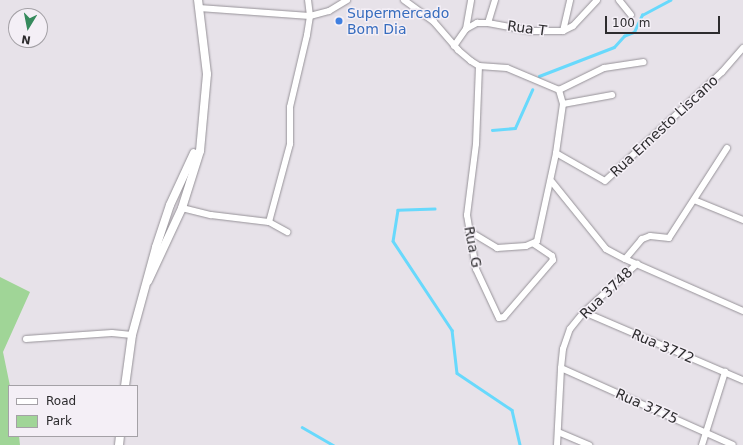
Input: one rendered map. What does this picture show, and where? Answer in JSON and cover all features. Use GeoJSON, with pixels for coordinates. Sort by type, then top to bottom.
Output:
{"type":"FeatureCollection","features":[{"type":"Feature","properties":{"kind":"street"},"geometry":{"type":"LineString","coordinates":[[269,222],[290,144],[292,97],[310,16],[308,0]]}},
{"type":"Feature","properties":{"kind":"street"},"geometry":{"type":"LineString","coordinates":[[148,281],[182,208],[195,171],[202,130],[207,74],[199,4],[310,16],[329,11],[347,0]]}},
{"type":"Feature","properties":{"kind":"street"},"geometry":{"type":"LineString","coordinates":[[404,0],[434,22],[454,46],[480,66],[507,68],[559,90],[604,68],[644,62]]}},
{"type":"Feature","properties":{"kind":"street"},"geometry":{"type":"LineString","coordinates":[[454,46],[466,29],[471,0]]}},
{"type":"Feature","properties":{"kind":"street"},"geometry":{"type":"LineString","coordinates":[[488,22],[495,0]]}},
{"type":"Feature","properties":{"kind":"street"},"geometry":{"type":"LineString","coordinates":[[563,31],[570,0]]}},
{"type":"Feature","properties":{"kind":"street","name":"Rua T"},"geometry":{"type":"LineString","coordinates":[[466,29],[476,23],[488,22],[531,30],[563,31],[573,26],[597,0]]}},
{"type":"Feature","properties":{"kind":"street"},"geometry":{"type":"LineString","coordinates":[[619,0],[631,15]]}},
{"type":"Feature","properties":{"kind":"street","name":"Rua Ernesto Liscano"},"geometry":{"type":"LineString","coordinates":[[556,153],[605,180],[722,72],[743,48]]}},
{"type":"Feature","properties":{"kind":"street","name":"Rua G"},"geometry":{"type":"LineString","coordinates":[[480,66],[477,137],[467,215],[480,280],[494,310],[502,318],[553,260],[552,256],[534,244]]}},
{"type":"Feature","properties":{"kind":"street"},"geometry":{"type":"LineString","coordinates":[[469,231],[497,248],[534,244],[540,235],[552,182],[563,104],[559,90]]}},
{"type":"Feature","properties":{"kind":"street"},"geometry":{"type":"LineString","coordinates":[[563,104],[612,95]]}},
{"type":"Feature","properties":{"kind":"street"},"geometry":{"type":"LineString","coordinates":[[125,385],[132,335],[148,281],[156,247],[168,210],[192,161],[202,130]]}},
{"type":"Feature","properties":{"kind":"street","name":"Rua 3748"},"geometry":{"type":"LineString","coordinates":[[557,445],[563,349],[570,329],[584,312],[637,264],[625,259],[642,239],[650,236],[668,238],[727,148]]}},
{"type":"Feature","properties":{"kind":"street"},"geometry":{"type":"LineString","coordinates":[[552,182],[606,249],[625,259]]}},
{"type":"Feature","properties":{"kind":"street"},"geometry":{"type":"LineString","coordinates":[[694,200],[743,220]]}},
{"type":"Feature","properties":{"kind":"street"},"geometry":{"type":"LineString","coordinates":[[172,201],[180,203],[182,208]]}},
{"type":"Feature","properties":{"kind":"street"},"geometry":{"type":"LineString","coordinates":[[168,210],[175,212],[182,208],[211,215],[269,222],[287,232]]}},
{"type":"Feature","properties":{"kind":"street"},"geometry":{"type":"LineString","coordinates":[[637,264],[743,311]]}},
{"type":"Feature","properties":{"kind":"street","name":"Rua 3772"},"geometry":{"type":"LineString","coordinates":[[584,312],[743,380]]}},
{"type":"Feature","properties":{"kind":"street"},"geometry":{"type":"LineString","coordinates":[[26,339],[112,333],[132,335]]}},
{"type":"Feature","properties":{"kind":"street","name":"Rua 3775"},"geometry":{"type":"LineString","coordinates":[[561,368],[733,445]]}},
{"type":"Feature","properties":{"kind":"street"},"geometry":{"type":"LineString","coordinates":[[702,445],[725,372]]}},
{"type":"Feature","properties":{"kind":"street"},"geometry":{"type":"LineString","coordinates":[[558,432],[589,445]]}},
{"type":"Feature","properties":{"kind":"green space"},"geometry":{"type":"Polygon","coordinates":[[[0,277],[30,292],[3,352],[10,385],[8,385],[8,437],[19,437],[20,445],[0,445],[0,277]]]}},
{"type":"Feature","properties":{"kind":"waterway"},"geometry":{"type":"LineString","coordinates":[[539,76],[614,47],[624,36],[634,32],[642,15],[670,0]]}},
{"type":"Feature","properties":{"kind":"waterway"},"geometry":{"type":"LineString","coordinates":[[492,130],[515,128],[532,90]]}},
{"type":"Feature","properties":{"kind":"waterway"},"geometry":{"type":"LineString","coordinates":[[435,209],[398,210],[393,241],[452,330],[457,373],[512,410],[520,445]]}},
{"type":"Feature","properties":{"kind":"waterway"},"geometry":{"type":"LineString","coordinates":[[302,427],[333,445]]}},
{"type":"Feature","properties":{"kind":"place","name":"Supermercado Bom Dia"},"geometry":{"type":"Point","coordinates":[339,21]}}]}
